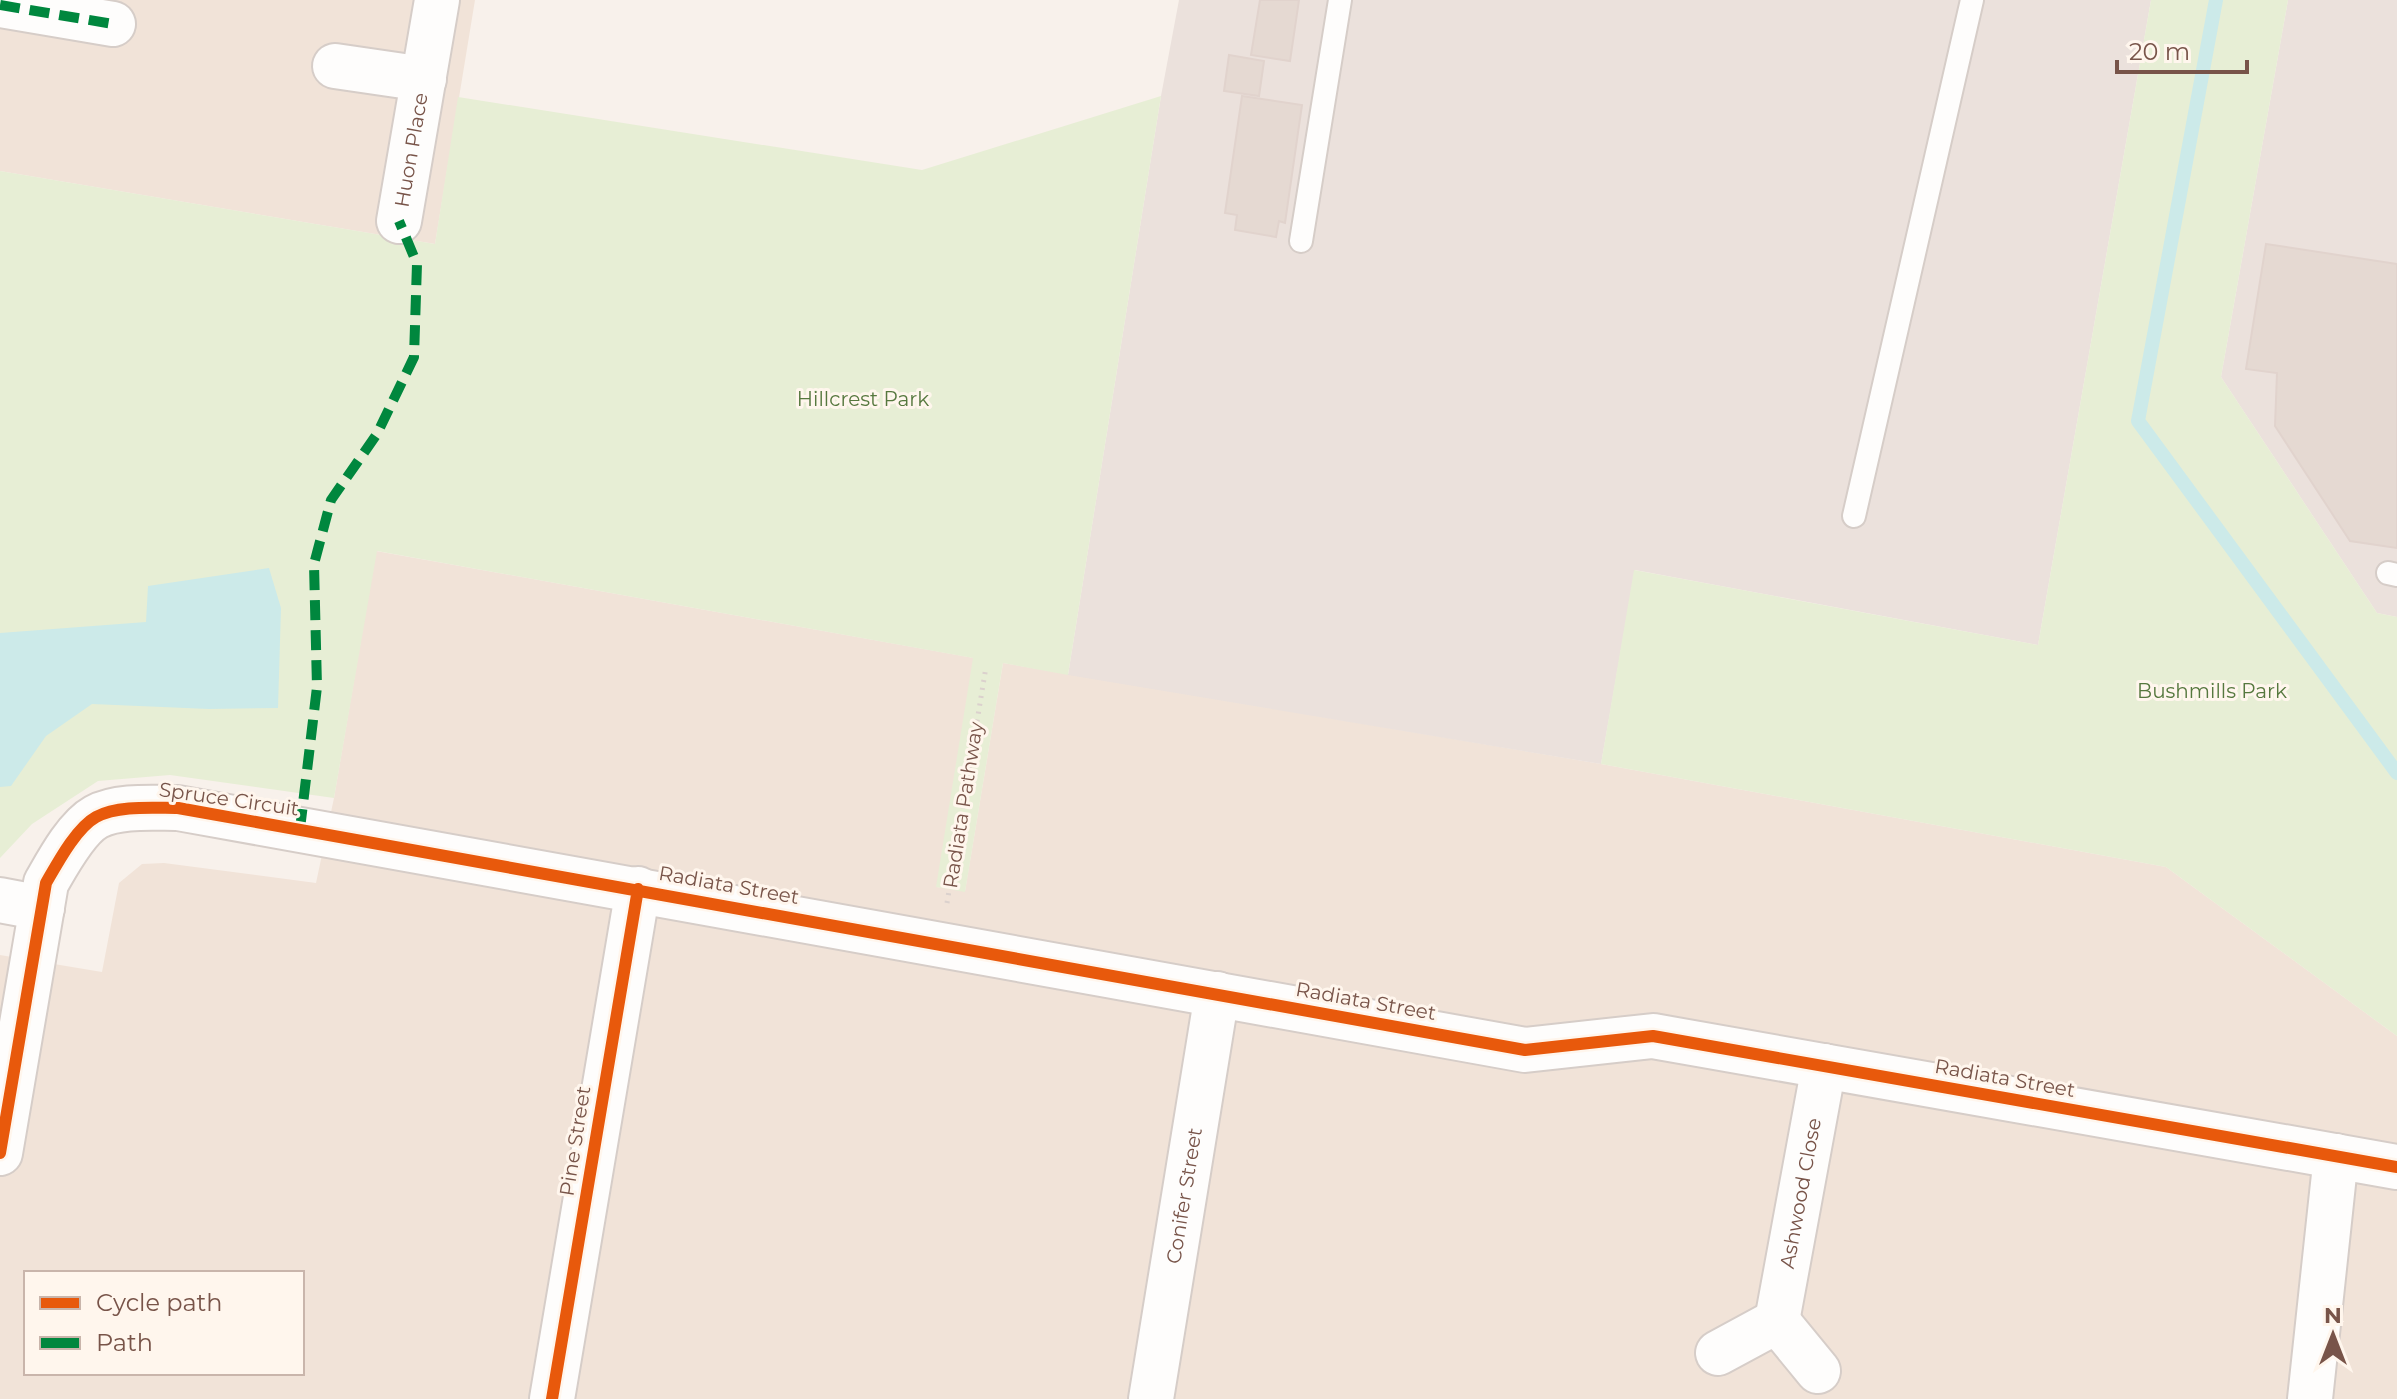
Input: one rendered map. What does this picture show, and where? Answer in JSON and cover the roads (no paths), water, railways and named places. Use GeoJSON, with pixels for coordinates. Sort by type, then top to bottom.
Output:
{"type":"FeatureCollection","features":[{"type":"Feature","properties":{"kind":"street","name":"Huon Place"},"geometry":{"type":"LineString","coordinates":[[399,221],[437,0]]}},
{"type":"Feature","properties":{"kind":"street"},"geometry":{"type":"LineString","coordinates":[[0,5],[113,24]]}},
{"type":"Feature","properties":{"kind":"street","name":"Huon Place"},"geometry":{"type":"LineString","coordinates":[[335,66],[424,79]]}},
{"type":"Feature","properties":{"kind":"street","name":"Spruce Circuit"},"geometry":{"type":"LineString","coordinates":[[0,1153],[46,883],[68,845],[95,817],[131,808],[178,808],[330,834]]}},
{"type":"Feature","properties":{"kind":"street","name":"Radiata Street"},"geometry":{"type":"LineString","coordinates":[[330,834],[1525,1050],[1653,1036],[2397,1167]]}},
{"type":"Feature","properties":{"kind":"street","name":"Pine Street"},"geometry":{"type":"LineString","coordinates":[[552,1399],[638,889]]}},
{"type":"Feature","properties":{"kind":"street"},"geometry":{"type":"LineString","coordinates":[[0,900],[42,908]]}},
{"type":"Feature","properties":{"kind":"street","name":"Conifer Street"},"geometry":{"type":"LineString","coordinates":[[1151,1399],[1217,994]]}},
{"type":"Feature","properties":{"kind":"street","name":"Ashwood Close"},"geometry":{"type":"LineString","coordinates":[[1777,1321],[1824,1066]]}},
{"type":"Feature","properties":{"kind":"street"},"geometry":{"type":"LineString","coordinates":[[2310,1399],[2336,1156]]}},
{"type":"Feature","properties":{"kind":"street"},"geometry":{"type":"LineString","coordinates":[[1718,1353],[1777,1321],[1818,1371]]}},
{"type":"Feature","properties":{"kind":"lane"},"geometry":{"type":"LineString","coordinates":[[1301,241],[1340,0]]}},
{"type":"Feature","properties":{"kind":"lane"},"geometry":{"type":"LineString","coordinates":[[1854,516],[1972,0]]}},
{"type":"Feature","properties":{"kind":"water"},"geometry":{"type":"Polygon","coordinates":[[[269,568],[281,608],[278,708],[209,709],[92,704],[46,736],[11,786],[0,787],[0,633],[146,622],[148,586],[269,568]]]}},
{"type":"Feature","properties":{"kind":"waterway"},"geometry":{"type":"LineString","coordinates":[[2216,0],[2138,421],[2397,773]]}},
{"type":"Feature","properties":{"kind":"park label","name":"Hillcrest Park"},"geometry":{"type":"Point","coordinates":[863,399]}},
{"type":"Feature","properties":{"kind":"park label","name":"Bushmills Park"},"geometry":{"type":"Point","coordinates":[2212,691]}}]}
